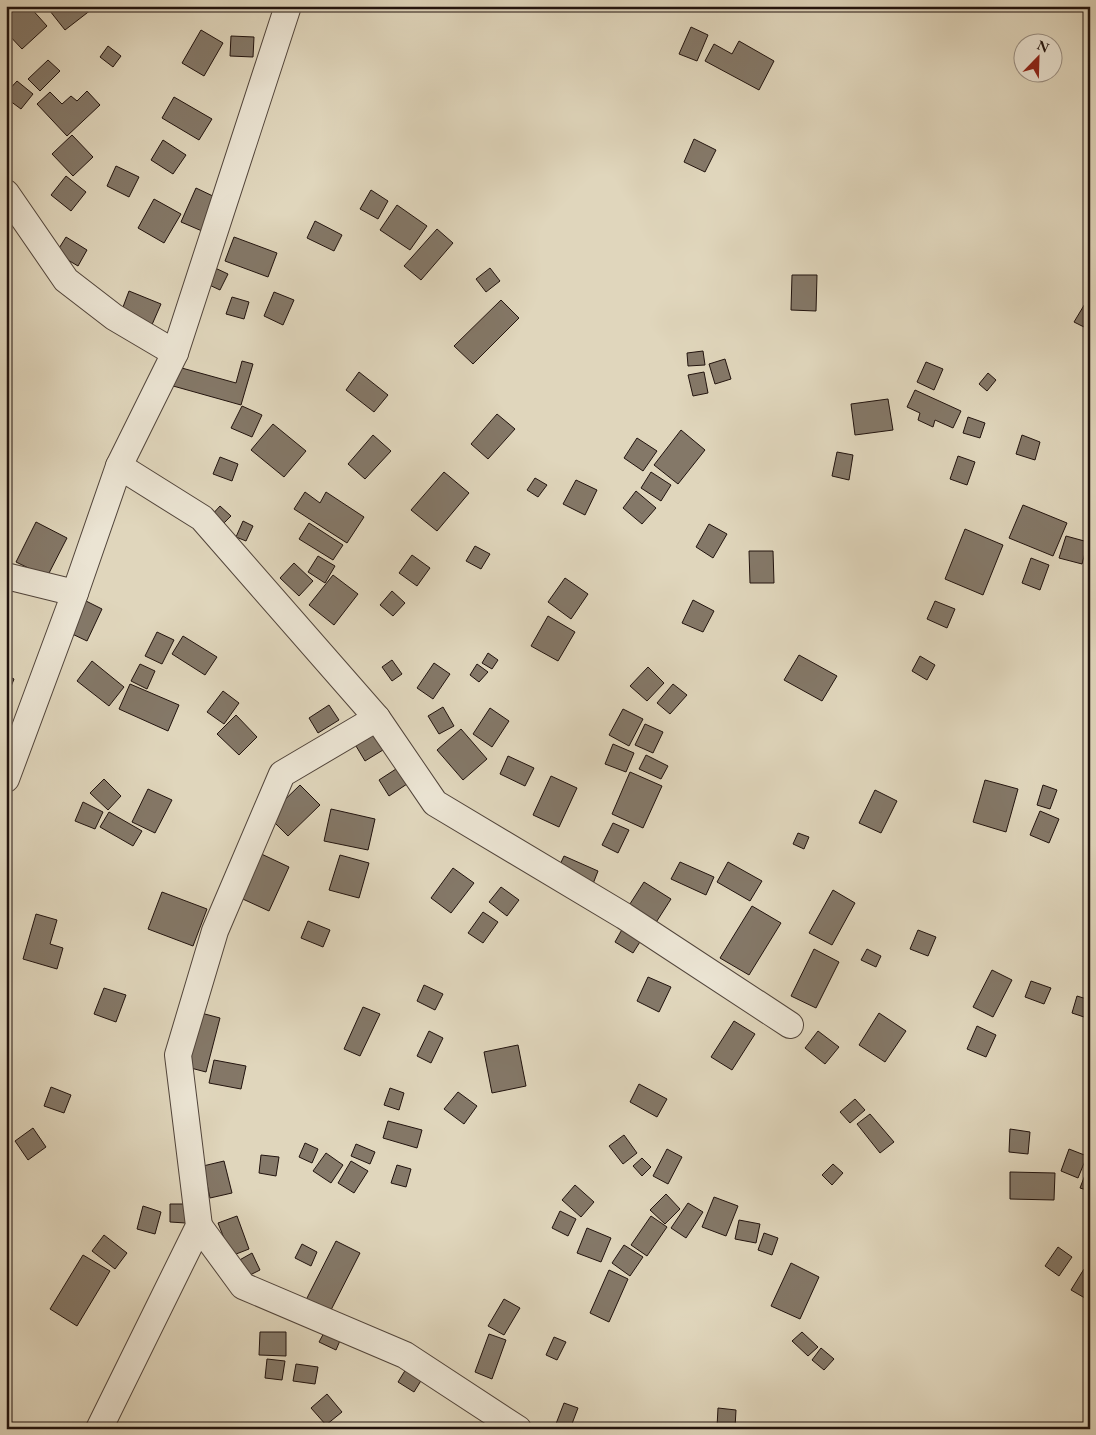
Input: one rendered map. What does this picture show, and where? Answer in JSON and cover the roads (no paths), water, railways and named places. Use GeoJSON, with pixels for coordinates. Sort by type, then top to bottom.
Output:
{"type":"FeatureCollection","features":[{"type":"Feature","properties":{"kind":"street"},"geometry":{"type":"LineString","coordinates":[[6,779],[75,593],[119,466],[175,353],[288,6]]}},
{"type":"Feature","properties":{"kind":"street"},"geometry":{"type":"LineString","coordinates":[[6,193],[66,280],[114,317],[175,353]]}},
{"type":"Feature","properties":{"kind":"street"},"geometry":{"type":"LineString","coordinates":[[119,466],[202,518],[377,718],[435,803],[624,916],[790,1025]]}},
{"type":"Feature","properties":{"kind":"street"},"geometry":{"type":"LineString","coordinates":[[6,576],[75,593]]}},
{"type":"Feature","properties":{"kind":"street"},"geometry":{"type":"LineString","coordinates":[[377,718],[282,774],[215,931],[178,1054],[199,1226],[243,1286],[405,1355],[518,1429]]}},
{"type":"Feature","properties":{"kind":"street"},"geometry":{"type":"LineString","coordinates":[[99,1429],[199,1226]]}}]}
